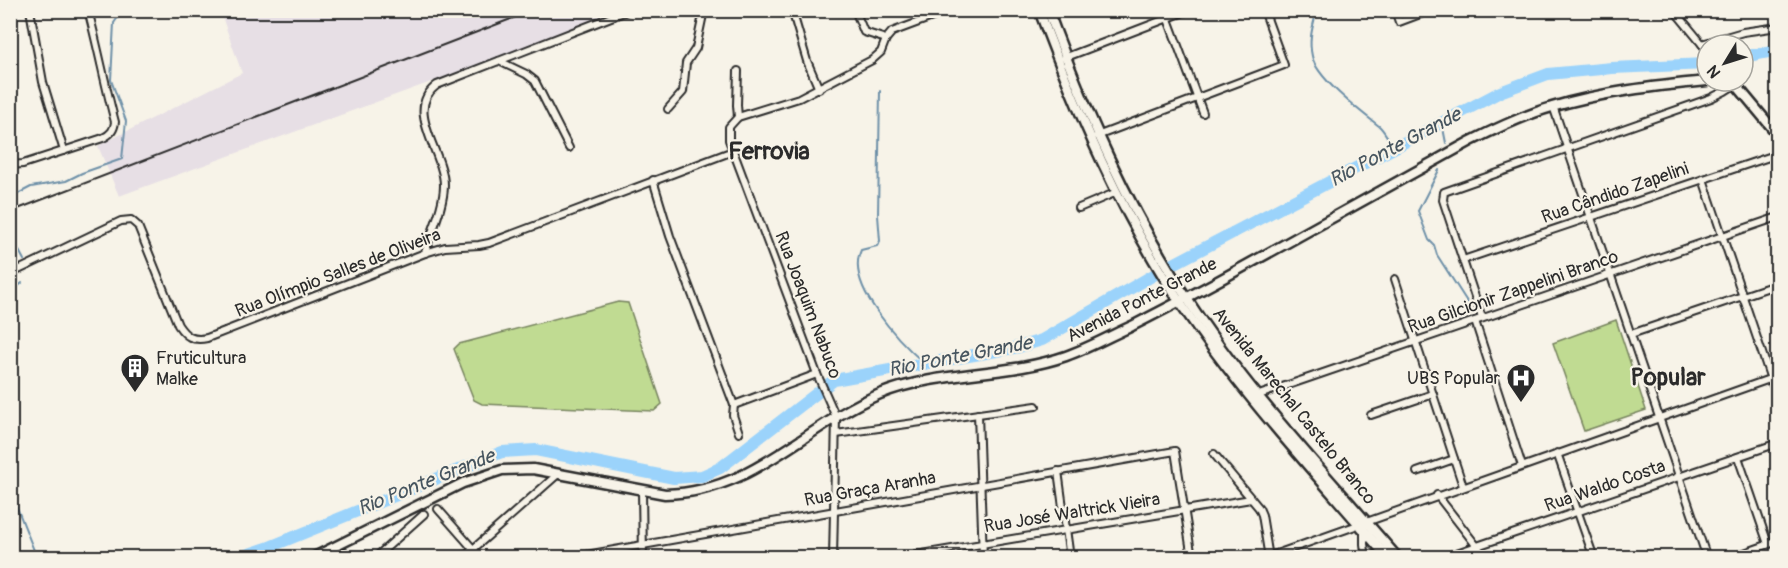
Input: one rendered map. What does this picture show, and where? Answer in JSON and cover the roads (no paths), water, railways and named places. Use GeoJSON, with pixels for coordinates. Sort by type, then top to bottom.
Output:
{"type":"FeatureCollection","features":[{"type":"Feature","properties":{"kind":"street"},"geometry":{"type":"LineString","coordinates":[[30,10],[43,82],[64,151]]}},
{"type":"Feature","properties":{"kind":"street"},"geometry":{"type":"LineString","coordinates":[[10,165],[24,164],[103,138],[112,132],[115,122],[88,10]]}},
{"type":"Feature","properties":{"kind":"street"},"geometry":{"type":"LineString","coordinates":[[425,253],[444,186],[440,162],[422,106],[425,98],[437,85],[629,10]]}},
{"type":"Feature","properties":{"kind":"street"},"geometry":{"type":"LineString","coordinates":[[668,109],[682,92],[686,63],[696,48],[704,10]]}},
{"type":"Feature","properties":{"kind":"street"},"geometry":{"type":"LineString","coordinates":[[792,10],[807,61],[819,88]]}},
{"type":"Feature","properties":{"kind":"street"},"geometry":{"type":"LineString","coordinates":[[855,10],[864,32],[886,39]]}},
{"type":"Feature","properties":{"kind":"street"},"geometry":{"type":"LineString","coordinates":[[738,117],[799,98],[819,88],[877,56],[892,32],[951,10]]}},
{"type":"Feature","properties":{"kind":"street","name":"Avenida Marechal Castelo Branco"},"geometry":{"type":"LineString","coordinates":[[1039,10],[1062,59],[1117,192],[1183,300],[1249,395],[1363,524],[1398,558]]}},
{"type":"Feature","properties":{"kind":"street","name":"Avenida Marechal Castelo Branco"},"geometry":{"type":"LineString","coordinates":[[1048,10],[1062,59]]}},
{"type":"Feature","properties":{"kind":"street"},"geometry":{"type":"LineString","coordinates":[[1062,59],[1189,10]]}},
{"type":"Feature","properties":{"kind":"street"},"geometry":{"type":"LineString","coordinates":[[1094,136],[1284,65],[1264,10]]}},
{"type":"Feature","properties":{"kind":"street"},"geometry":{"type":"LineString","coordinates":[[1395,10],[1399,22],[1431,10]]}},
{"type":"Feature","properties":{"kind":"street"},"geometry":{"type":"LineString","coordinates":[[1674,10],[1695,35]]}},
{"type":"Feature","properties":{"kind":"street"},"geometry":{"type":"LineString","coordinates":[[1168,19],[1203,113]]}},
{"type":"Feature","properties":{"kind":"street"},"geometry":{"type":"LineString","coordinates":[[1740,33],[1778,27]]}},
{"type":"Feature","properties":{"kind":"street"},"geometry":{"type":"LineString","coordinates":[[499,61],[535,81],[569,148]]}},
{"type":"Feature","properties":{"kind":"street","name":"Rua Joaquim Nabuco"},"geometry":{"type":"LineString","coordinates":[[738,71],[736,105],[738,117],[729,127],[728,133],[733,151],[817,374],[836,417],[833,558]]}},
{"type":"Feature","properties":{"kind":"street","name":"Avenida Ponte Grande"},"geometry":{"type":"LineString","coordinates":[[312,558],[444,492],[482,476],[520,468],[642,491],[685,494],[708,490],[728,483],[771,460],[836,417],[878,395],[904,385],[954,375],[1023,367],[1066,356],[1089,347],[1183,300],[1502,125],[1553,106],[1639,88],[1695,82]]}},
{"type":"Feature","properties":{"kind":"street"},"geometry":{"type":"LineString","coordinates":[[1482,318],[1442,194],[1447,190],[1721,93]]}},
{"type":"Feature","properties":{"kind":"street"},"geometry":{"type":"LineString","coordinates":[[1743,93],[1778,135]]}},
{"type":"Feature","properties":{"kind":"street"},"geometry":{"type":"LineString","coordinates":[[1553,106],[1707,558]]}},
{"type":"Feature","properties":{"kind":"street","name":"Avenida Marechal Castelo Branco"},"geometry":{"type":"LineString","coordinates":[[1094,136],[1128,196],[1160,262]]}},
{"type":"Feature","properties":{"kind":"street","name":"Rua Olímpio Salles de Oliveira"},"geometry":{"type":"LineString","coordinates":[[10,274],[121,221],[131,220],[138,226],[178,325],[184,334],[198,340],[444,246],[489,243],[733,151]]}},
{"type":"Feature","properties":{"kind":"street","name":"Rua Cândido Zapelini"},"geometry":{"type":"LineString","coordinates":[[1463,260],[1778,154]]}},
{"type":"Feature","properties":{"kind":"street"},"geometry":{"type":"LineString","coordinates":[[1703,179],[1742,296],[1774,377],[1778,400]]}},
{"type":"Feature","properties":{"kind":"street"},"geometry":{"type":"LineString","coordinates":[[653,180],[670,236],[734,405],[732,414],[739,433]]}},
{"type":"Feature","properties":{"kind":"street"},"geometry":{"type":"LineString","coordinates":[[1078,208],[1117,192]]}},
{"type":"Feature","properties":{"kind":"street","name":"Rua Gilcionir Zappelini Branco"},"geometry":{"type":"LineString","coordinates":[[1259,395],[1778,217]]}},
{"type":"Feature","properties":{"kind":"street"},"geometry":{"type":"LineString","coordinates":[[1395,279],[1463,486]]}},
{"type":"Feature","properties":{"kind":"street"},"geometry":{"type":"LineString","coordinates":[[1631,334],[1778,284]]}},
{"type":"Feature","properties":{"kind":"street","name":"Avenida Marechal Castelo Branco"},"geometry":{"type":"LineString","coordinates":[[1183,300],[1388,558]]}},
{"type":"Feature","properties":{"kind":"street"},"geometry":{"type":"LineString","coordinates":[[1474,321],[1522,466]]}},
{"type":"Feature","properties":{"kind":"street"},"geometry":{"type":"LineString","coordinates":[[734,405],[817,374]]}},
{"type":"Feature","properties":{"kind":"street"},"geometry":{"type":"LineString","coordinates":[[1214,454],[1262,515],[1268,557],[1774,377]]}},
{"type":"Feature","properties":{"kind":"street"},"geometry":{"type":"LineString","coordinates":[[1371,416],[1433,394]]}},
{"type":"Feature","properties":{"kind":"street"},"geometry":{"type":"LineString","coordinates":[[1249,395],[1259,395]]}},
{"type":"Feature","properties":{"kind":"street"},"geometry":{"type":"LineString","coordinates":[[836,434],[1036,406]]}},
{"type":"Feature","properties":{"kind":"street"},"geometry":{"type":"LineString","coordinates":[[978,414],[983,558]]}},
{"type":"Feature","properties":{"kind":"street","name":"Rua Waldo Costa"},"geometry":{"type":"LineString","coordinates":[[1442,558],[1778,443]]}},
{"type":"Feature","properties":{"kind":"street","name":"Rua Graça Aranha"},"geometry":{"type":"LineString","coordinates":[[569,558],[1175,451],[1185,510]]}},
{"type":"Feature","properties":{"kind":"street"},"geometry":{"type":"LineString","coordinates":[[1557,453],[1594,558]]}},
{"type":"Feature","properties":{"kind":"street"},"geometry":{"type":"LineString","coordinates":[[1738,457],[1768,544]]}},
{"type":"Feature","properties":{"kind":"street"},"geometry":{"type":"LineString","coordinates":[[1417,471],[1454,459]]}},
{"type":"Feature","properties":{"kind":"street"},"geometry":{"type":"LineString","coordinates":[[1058,471],[1070,558]]}},
{"type":"Feature","properties":{"kind":"street"},"geometry":{"type":"LineString","coordinates":[[463,558],[558,474]]}},
{"type":"Feature","properties":{"kind":"street"},"geometry":{"type":"LineString","coordinates":[[642,491],[643,558]]}},
{"type":"Feature","properties":{"kind":"street"},"geometry":{"type":"LineString","coordinates":[[1437,495],[1486,558]]}},
{"type":"Feature","properties":{"kind":"street","name":"Rua José Waltrick Vieira"},"geometry":{"type":"LineString","coordinates":[[898,558],[1251,499]]}},
{"type":"Feature","properties":{"kind":"street"},"geometry":{"type":"LineString","coordinates":[[438,509],[481,558]]}},
{"type":"Feature","properties":{"kind":"street"},"geometry":{"type":"LineString","coordinates":[[1185,510],[1192,558]]}},
{"type":"Feature","properties":{"kind":"street"},"geometry":{"type":"LineString","coordinates":[[375,558],[424,514]]}},
{"type":"Feature","properties":{"kind":"street"},"geometry":{"type":"LineString","coordinates":[[1363,524],[1366,558]]}},
{"type":"Feature","properties":{"kind":"street"},"geometry":{"type":"LineString","coordinates":[[1730,558],[1778,541]]}},
{"type":"Feature","properties":{"kind":"waterway"},"geometry":{"type":"LineString","coordinates":[[10,198],[31,187],[66,181],[122,159],[126,121],[111,80],[114,23],[123,10]]}},
{"type":"Feature","properties":{"kind":"waterway"},"geometry":{"type":"LineString","coordinates":[[1317,10],[1311,44],[1315,65],[1330,84],[1379,126],[1397,147]]}},
{"type":"Feature","properties":{"kind":"waterway","name":"Rio Ponte Grande"},"geometry":{"type":"LineString","coordinates":[[1755,55],[1778,50]]}},
{"type":"Feature","properties":{"kind":"waterway","name":"Rio Ponte Grande"},"geometry":{"type":"LineString","coordinates":[[237,558],[267,548],[502,452],[536,450],[674,478],[702,476],[720,468],[834,380],[1019,347],[1042,340],[1164,269],[1500,92],[1548,74],[1612,68],[1695,65]]}},
{"type":"Feature","properties":{"kind":"waterway"},"geometry":{"type":"LineString","coordinates":[[880,91],[878,215],[880,241],[877,246],[861,250],[858,264],[860,280],[867,296],[890,328],[925,364]]}},
{"type":"Feature","properties":{"kind":"waterway"},"geometry":{"type":"LineString","coordinates":[[1442,123],[1446,143]]}},
{"type":"Feature","properties":{"kind":"waterway"},"geometry":{"type":"LineString","coordinates":[[1439,170],[1418,211],[1437,255],[1471,308]]}},
{"type":"Feature","properties":{"kind":"waterway"},"geometry":{"type":"LineString","coordinates":[[10,234],[24,260]]}},
{"type":"Feature","properties":{"kind":"waterway"},"geometry":{"type":"LineString","coordinates":[[10,293],[22,283]]}},
{"type":"Feature","properties":{"kind":"waterway"},"geometry":{"type":"LineString","coordinates":[[10,490],[37,558]]}},
{"type":"Feature","properties":{"kind":"railway"},"geometry":{"type":"LineString","coordinates":[[10,212],[534,10]]}},
{"type":"Feature","properties":{"kind":"place","name":"Fruticultura Malke"},"geometry":{"type":"Point","coordinates":[135,394]}},
{"type":"Feature","properties":{"kind":"place","name":"UBS Popular"},"geometry":{"type":"Point","coordinates":[1521,404]}},
{"type":"Feature","properties":{"kind":"district","name":"Ferrovia"},"geometry":{"type":"Point","coordinates":[769,151]}},
{"type":"Feature","properties":{"kind":"district","name":"Popular"},"geometry":{"type":"Point","coordinates":[1668,377]}}]}
